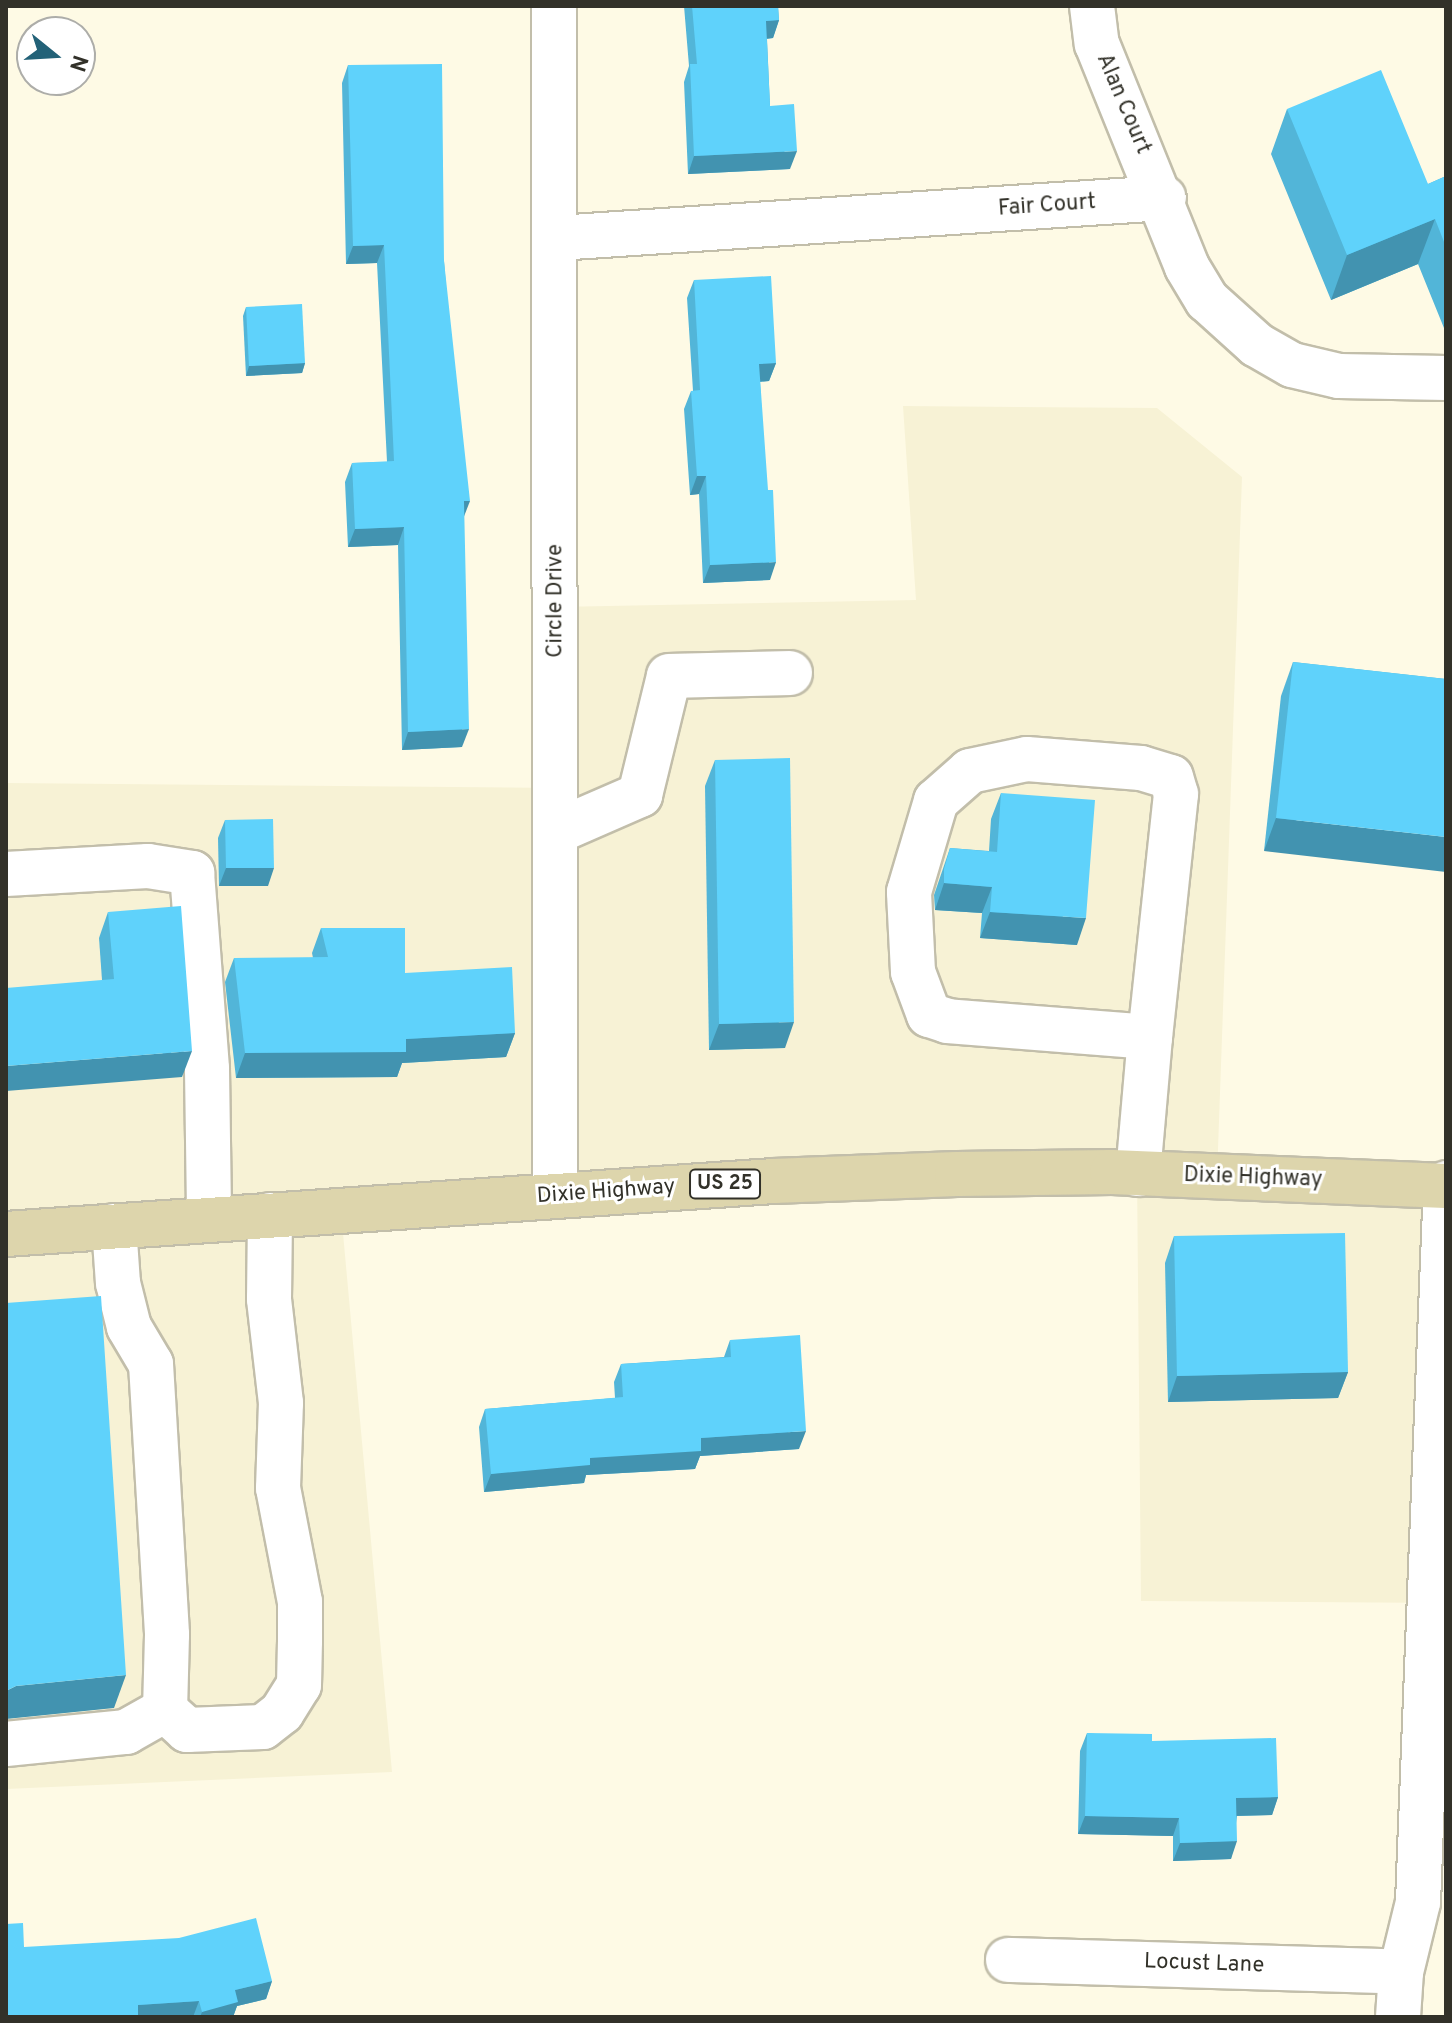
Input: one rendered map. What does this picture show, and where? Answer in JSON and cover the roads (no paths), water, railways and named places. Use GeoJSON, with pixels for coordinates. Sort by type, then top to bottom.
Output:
{"type":"FeatureCollection","features":[{"type":"Feature","properties":{"kind":"main road","name":"Dixie Highway"},"geometry":{"type":"LineString","coordinates":[[6,1234],[555,1195],[881,1177],[1138,1174],[1446,1185]]}},
{"type":"Feature","properties":{"kind":"street","name":"Circle Drive"},"geometry":{"type":"LineString","coordinates":[[554,6],[557,238],[555,1195]]}},
{"type":"Feature","properties":{"kind":"street","name":"Alan Court"},"geometry":{"type":"LineString","coordinates":[[1092,6],[1097,44],[1164,198]]}},
{"type":"Feature","properties":{"kind":"street","name":"Fair Court"},"geometry":{"type":"LineString","coordinates":[[557,238],[1164,198]]}},
{"type":"Feature","properties":{"kind":"street"},"geometry":{"type":"LineString","coordinates":[[1164,198],[1187,267],[1207,300],[1257,345],[1292,365],[1339,376],[1446,378]]}},
{"type":"Feature","properties":{"kind":"street"},"geometry":{"type":"LineString","coordinates":[[555,832],[640,795],[669,676],[790,673]]}},
{"type":"Feature","properties":{"kind":"street"},"geometry":{"type":"LineString","coordinates":[[1138,1174],[1176,794],[1171,777],[1141,768],[1027,759],[970,771],[936,801],[909,892],[913,972],[929,1015],[948,1021],[1150,1037]]}},
{"type":"Feature","properties":{"kind":"street"},"geometry":{"type":"LineString","coordinates":[[6,874],[148,866],[192,873],[207,1069],[209,1219]]}},
{"type":"Feature","properties":{"kind":"street"},"geometry":{"type":"LineString","coordinates":[[1398,2017],[1401,1972],[1418,1902],[1446,1185]]}},
{"type":"Feature","properties":{"kind":"street"},"geometry":{"type":"LineString","coordinates":[[114,1226],[118,1283],[129,1327],[151,1364],[167,1635],[165,1710],[187,1730],[263,1727],[282,1712],[299,1685],[300,1602],[278,1488],[281,1403],[269,1299],[270,1215]]}},
{"type":"Feature","properties":{"kind":"street"},"geometry":{"type":"LineString","coordinates":[[6,1744],[126,1732],[165,1710]]}},
{"type":"Feature","properties":{"kind":"street","name":"Locust Lane"},"geometry":{"type":"LineString","coordinates":[[1008,1960],[1401,1972]]}}]}
